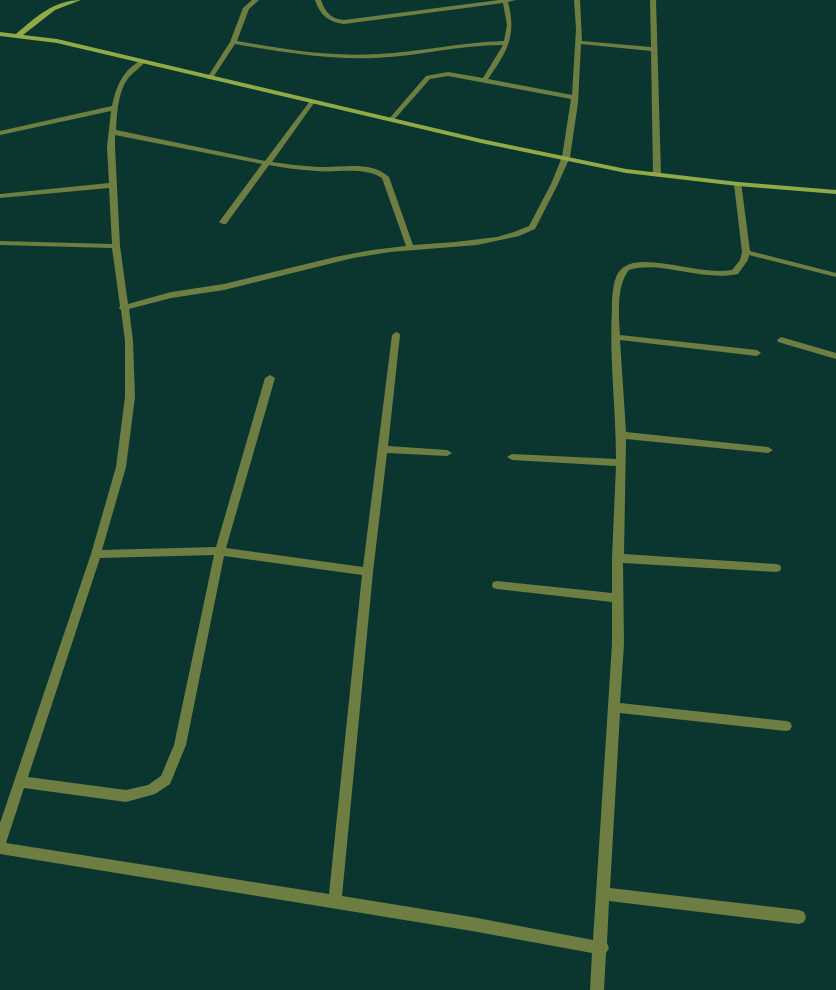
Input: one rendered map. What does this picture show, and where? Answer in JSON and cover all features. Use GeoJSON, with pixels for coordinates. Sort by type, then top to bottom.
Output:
{"type":"FeatureCollection","features":[{"type":"Feature","properties":{"kind":"street"},"geometry":{"type":"LineString","coordinates":[[18,36],[49,8],[78,0]]}},
{"type":"Feature","properties":{"kind":"street"},"geometry":{"type":"LineString","coordinates":[[210,78],[233,42],[246,8],[256,0]]}},
{"type":"Feature","properties":{"kind":"street"},"geometry":{"type":"LineString","coordinates":[[318,0],[325,17],[333,22],[513,0]]}},
{"type":"Feature","properties":{"kind":"street"},"geometry":{"type":"LineString","coordinates":[[124,308],[169,296],[208,290],[331,260],[410,247],[465,244],[523,233],[532,227],[566,157],[574,97],[577,0]]}},
{"type":"Feature","properties":{"kind":"street"},"geometry":{"type":"LineString","coordinates":[[653,0],[657,174]]}},
{"type":"Feature","properties":{"kind":"street"},"geometry":{"type":"LineString","coordinates":[[484,81],[506,43],[511,27],[505,1]]}},
{"type":"Feature","properties":{"kind":"street"},"geometry":{"type":"LineString","coordinates":[[0,34],[57,41],[481,141],[566,157],[626,171],[738,184],[836,192]]}},
{"type":"Feature","properties":{"kind":"street"},"geometry":{"type":"LineString","coordinates":[[233,42],[306,52],[366,57],[462,44],[506,43]]}},
{"type":"Feature","properties":{"kind":"street"},"geometry":{"type":"LineString","coordinates":[[577,42],[655,49]]}},
{"type":"Feature","properties":{"kind":"street"},"geometry":{"type":"LineString","coordinates":[[0,842],[96,554],[121,467],[130,397],[129,341],[116,246],[113,185],[114,108],[119,90],[126,76],[142,62]]}},
{"type":"Feature","properties":{"kind":"street"},"geometry":{"type":"LineString","coordinates":[[391,120],[428,77],[448,74],[574,97]]}},
{"type":"Feature","properties":{"kind":"street"},"geometry":{"type":"LineString","coordinates":[[223,222],[312,102]]}},
{"type":"Feature","properties":{"kind":"street"},"geometry":{"type":"LineString","coordinates":[[0,134],[114,108]]}},
{"type":"Feature","properties":{"kind":"street"},"geometry":{"type":"LineString","coordinates":[[113,132],[266,163],[325,170],[372,170],[381,173],[384,176],[410,247]]}},
{"type":"Feature","properties":{"kind":"street"},"geometry":{"type":"LineString","coordinates":[[598,990],[602,948],[618,644],[616,598],[621,436],[615,337],[618,285],[625,268],[648,266],[728,274],[739,267],[746,252],[738,184]]}},
{"type":"Feature","properties":{"kind":"street"},"geometry":{"type":"LineString","coordinates":[[0,196],[113,185]]}},
{"type":"Feature","properties":{"kind":"street"},"geometry":{"type":"LineString","coordinates":[[0,243],[116,246]]}},
{"type":"Feature","properties":{"kind":"street"},"geometry":{"type":"LineString","coordinates":[[746,252],[836,275]]}},
{"type":"Feature","properties":{"kind":"street"},"geometry":{"type":"LineString","coordinates":[[335,902],[368,572],[396,335]]}},
{"type":"Feature","properties":{"kind":"street"},"geometry":{"type":"LineString","coordinates":[[615,337],[757,354]]}},
{"type":"Feature","properties":{"kind":"street"},"geometry":{"type":"LineString","coordinates":[[781,340],[836,356]]}},
{"type":"Feature","properties":{"kind":"street"},"geometry":{"type":"LineString","coordinates":[[21,782],[126,796],[151,790],[166,780],[180,745],[220,551],[270,378]]}},
{"type":"Feature","properties":{"kind":"street"},"geometry":{"type":"LineString","coordinates":[[621,436],[768,450]]}},
{"type":"Feature","properties":{"kind":"street"},"geometry":{"type":"LineString","coordinates":[[383,449],[447,453]]}},
{"type":"Feature","properties":{"kind":"street"},"geometry":{"type":"LineString","coordinates":[[512,457],[620,463]]}},
{"type":"Feature","properties":{"kind":"street"},"geometry":{"type":"LineString","coordinates":[[96,554],[220,551],[368,572]]}},
{"type":"Feature","properties":{"kind":"street"},"geometry":{"type":"LineString","coordinates":[[617,558],[776,568]]}},
{"type":"Feature","properties":{"kind":"street"},"geometry":{"type":"LineString","coordinates":[[497,586],[616,598]]}},
{"type":"Feature","properties":{"kind":"street"},"geometry":{"type":"LineString","coordinates":[[614,707],[786,726]]}},
{"type":"Feature","properties":{"kind":"street"},"geometry":{"type":"LineString","coordinates":[[0,848],[472,924],[602,948]]}},
{"type":"Feature","properties":{"kind":"street"},"geometry":{"type":"LineString","coordinates":[[604,894],[799,916]]}}]}
